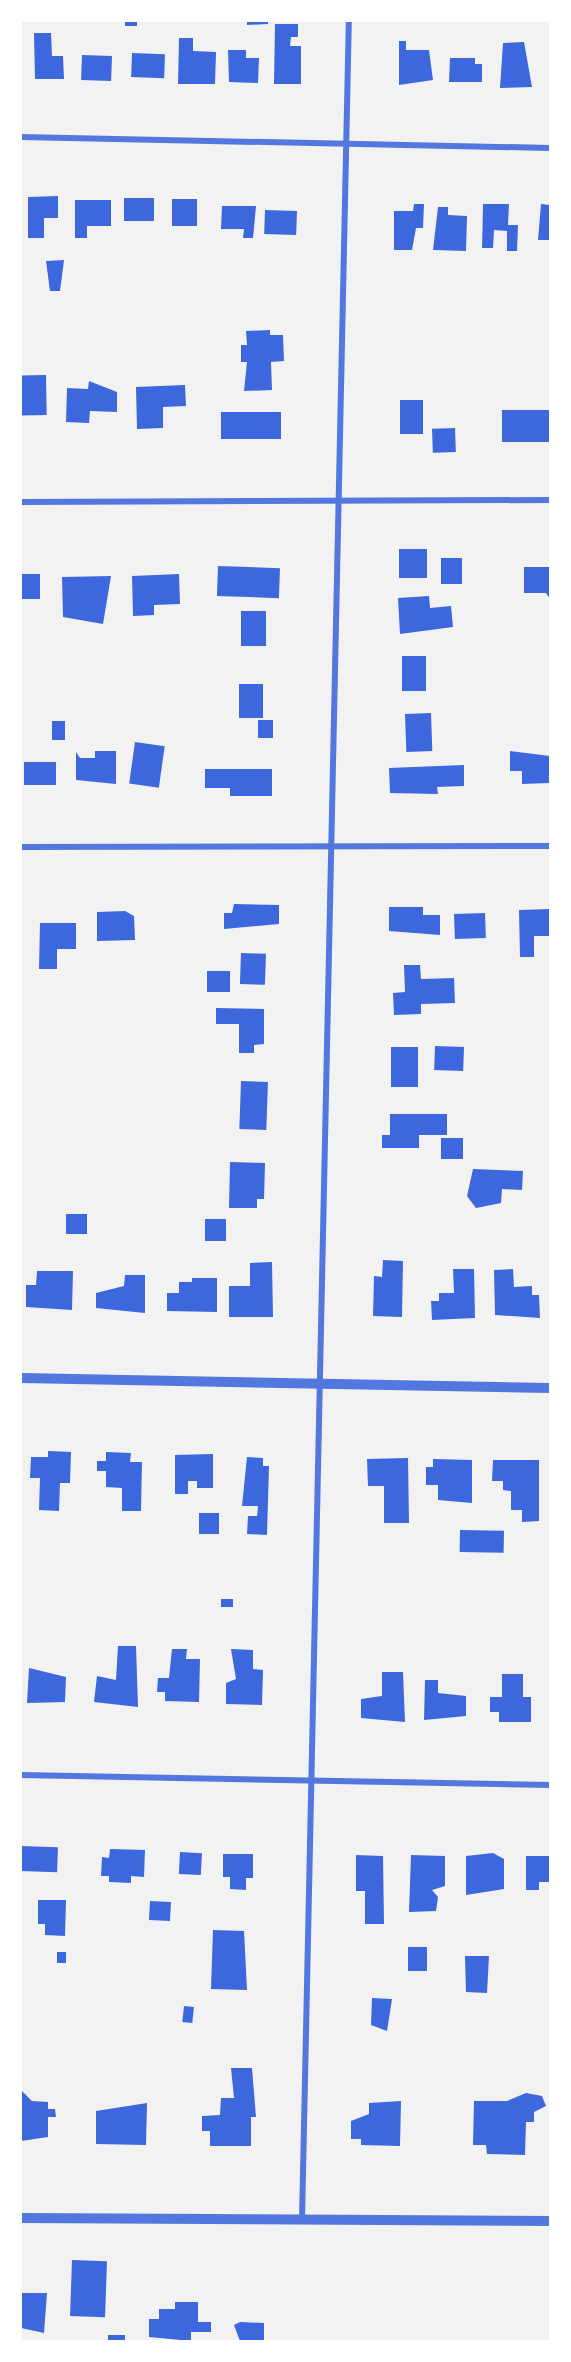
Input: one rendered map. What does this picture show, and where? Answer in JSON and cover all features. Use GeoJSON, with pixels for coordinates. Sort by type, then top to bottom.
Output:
{"type":"FeatureCollection","features":[{"type":"Feature","properties":{"kind":"street"},"geometry":{"type":"LineString","coordinates":[[302,2220],[349,21]]}},
{"type":"Feature","properties":{"kind":"street"},"geometry":{"type":"LineString","coordinates":[[21,137],[550,148]]}},
{"type":"Feature","properties":{"kind":"street"},"geometry":{"type":"LineString","coordinates":[[21,502],[550,500]]}},
{"type":"Feature","properties":{"kind":"street"},"geometry":{"type":"LineString","coordinates":[[21,847],[550,846]]}},
{"type":"Feature","properties":{"kind":"street"},"geometry":{"type":"LineString","coordinates":[[21,1378],[321,1386],[550,1388]]}},
{"type":"Feature","properties":{"kind":"street"},"geometry":{"type":"LineString","coordinates":[[21,1775],[312,1784],[550,1785]]}},
{"type":"Feature","properties":{"kind":"street"},"geometry":{"type":"LineString","coordinates":[[21,2218],[550,2221]]}},
{"type":"Feature","properties":{"kind":"building"},"geometry":{"type":"Polygon","coordinates":[[[125,21],[137,21],[137,26],[125,26],[125,21]]]}},
{"type":"Feature","properties":{"kind":"building"},"geometry":{"type":"Polygon","coordinates":[[[247,21],[268,21],[268,24],[247,25],[247,21]]]}},
{"type":"Feature","properties":{"kind":"building"},"geometry":{"type":"Polygon","coordinates":[[[275,24],[298,24],[298,37],[291,37],[290,46],[301,46],[301,84],[274,84],[275,24]]]}},
{"type":"Feature","properties":{"kind":"building"},"geometry":{"type":"Polygon","coordinates":[[[34,33],[51,33],[52,56],[63,56],[64,79],[35,79],[34,33]]]}},
{"type":"Feature","properties":{"kind":"building"},"geometry":{"type":"Polygon","coordinates":[[[179,38],[193,38],[193,51],[216,52],[215,84],[178,84],[179,38]]]}},
{"type":"Feature","properties":{"kind":"building"},"geometry":{"type":"Polygon","coordinates":[[[399,41],[406,41],[406,50],[429,50],[433,80],[399,85],[399,41]]]}},
{"type":"Feature","properties":{"kind":"building"},"geometry":{"type":"Polygon","coordinates":[[[524,42],[532,87],[500,88],[503,43],[524,42]]]}},
{"type":"Feature","properties":{"kind":"building"},"geometry":{"type":"Polygon","coordinates":[[[228,50],[246,50],[246,58],[259,58],[258,83],[229,82],[228,50]]]}},
{"type":"Feature","properties":{"kind":"building"},"geometry":{"type":"Polygon","coordinates":[[[132,53],[165,54],[164,78],[131,77],[132,53]]]}},
{"type":"Feature","properties":{"kind":"building"},"geometry":{"type":"Polygon","coordinates":[[[82,55],[112,56],[111,81],[81,80],[82,55]]]}},
{"type":"Feature","properties":{"kind":"building"},"geometry":{"type":"Polygon","coordinates":[[[450,58],[475,58],[475,64],[482,64],[482,82],[449,82],[450,58]]]}},
{"type":"Feature","properties":{"kind":"building"},"geometry":{"type":"Polygon","coordinates":[[[58,196],[58,218],[44,218],[44,238],[28,238],[28,197],[58,196]]]}},
{"type":"Feature","properties":{"kind":"building"},"geometry":{"type":"Polygon","coordinates":[[[124,198],[154,198],[154,221],[124,221],[124,198]]]}},
{"type":"Feature","properties":{"kind":"building"},"geometry":{"type":"Polygon","coordinates":[[[172,199],[197,199],[197,226],[172,226],[172,199]]]}},
{"type":"Feature","properties":{"kind":"building"},"geometry":{"type":"Polygon","coordinates":[[[75,200],[111,200],[111,226],[87,226],[87,238],[75,238],[75,200]]]}},
{"type":"Feature","properties":{"kind":"building"},"geometry":{"type":"Polygon","coordinates":[[[414,204],[424,204],[423,228],[416,228],[412,250],[394,250],[394,211],[413,211],[414,204]]]}},
{"type":"Feature","properties":{"kind":"building"},"geometry":{"type":"Polygon","coordinates":[[[483,204],[509,204],[508,225],[518,225],[517,251],[507,251],[507,231],[494,230],[493,248],[482,248],[483,204]]]}},
{"type":"Feature","properties":{"kind":"building"},"geometry":{"type":"Polygon","coordinates":[[[541,204],[550,205],[550,240],[538,240],[541,204]]]}},
{"type":"Feature","properties":{"kind":"building"},"geometry":{"type":"Polygon","coordinates":[[[222,206],[256,206],[253,238],[243,238],[244,229],[221,229],[222,206]]]}},
{"type":"Feature","properties":{"kind":"building"},"geometry":{"type":"Polygon","coordinates":[[[438,207],[448,207],[448,215],[467,216],[466,251],[433,250],[438,207]]]}},
{"type":"Feature","properties":{"kind":"building"},"geometry":{"type":"Polygon","coordinates":[[[265,210],[297,211],[296,235],[264,234],[265,210]]]}},
{"type":"Feature","properties":{"kind":"building"},"geometry":{"type":"Polygon","coordinates":[[[64,260],[60,291],[50,291],[46,261],[64,260]]]}},
{"type":"Feature","properties":{"kind":"building"},"geometry":{"type":"Polygon","coordinates":[[[270,330],[270,335],[283,335],[284,361],[271,362],[272,390],[244,391],[247,362],[241,362],[241,345],[247,345],[246,331],[270,330]]]}},
{"type":"Feature","properties":{"kind":"building"},"geometry":{"type":"Polygon","coordinates":[[[21,375],[46,375],[47,415],[22,415],[21,375]]]}},
{"type":"Feature","properties":{"kind":"building"},"geometry":{"type":"Polygon","coordinates":[[[89,381],[117,392],[117,412],[90,411],[89,423],[66,422],[67,388],[88,389],[89,381]]]}},
{"type":"Feature","properties":{"kind":"building"},"geometry":{"type":"Polygon","coordinates":[[[185,385],[186,406],[163,407],[163,428],[137,429],[136,387],[185,385]]]}},
{"type":"Feature","properties":{"kind":"building"},"geometry":{"type":"Polygon","coordinates":[[[400,400],[423,400],[423,434],[400,434],[400,400]]]}},
{"type":"Feature","properties":{"kind":"building"},"geometry":{"type":"Polygon","coordinates":[[[502,410],[550,410],[550,442],[502,442],[502,410]]]}},
{"type":"Feature","properties":{"kind":"building"},"geometry":{"type":"Polygon","coordinates":[[[221,412],[281,412],[281,439],[221,439],[221,412]]]}},
{"type":"Feature","properties":{"kind":"building"},"geometry":{"type":"Polygon","coordinates":[[[455,428],[456,452],[433,453],[432,429],[455,428]]]}},
{"type":"Feature","properties":{"kind":"building"},"geometry":{"type":"Polygon","coordinates":[[[399,549],[427,549],[427,578],[399,578],[399,549]]]}},
{"type":"Feature","properties":{"kind":"building"},"geometry":{"type":"Polygon","coordinates":[[[441,558],[462,558],[462,584],[441,584],[441,558]]]}},
{"type":"Feature","properties":{"kind":"building"},"geometry":{"type":"Polygon","coordinates":[[[218,566],[280,568],[279,598],[217,596],[218,566]]]}},
{"type":"Feature","properties":{"kind":"building"},"geometry":{"type":"Polygon","coordinates":[[[524,567],[550,567],[550,599],[546,593],[524,593],[524,567]]]}},
{"type":"Feature","properties":{"kind":"building"},"geometry":{"type":"Polygon","coordinates":[[[21,574],[40,574],[40,599],[21,599],[21,574]]]}},
{"type":"Feature","properties":{"kind":"building"},"geometry":{"type":"Polygon","coordinates":[[[179,574],[180,604],[154,605],[154,615],[133,616],[132,576],[179,574]]]}},
{"type":"Feature","properties":{"kind":"building"},"geometry":{"type":"Polygon","coordinates":[[[111,576],[103,624],[63,617],[62,577],[111,576]]]}},
{"type":"Feature","properties":{"kind":"building"},"geometry":{"type":"Polygon","coordinates":[[[429,596],[430,608],[451,606],[453,627],[400,634],[398,598],[429,596]]]}},
{"type":"Feature","properties":{"kind":"building"},"geometry":{"type":"Polygon","coordinates":[[[241,611],[266,611],[266,646],[241,646],[241,611]]]}},
{"type":"Feature","properties":{"kind":"building"},"geometry":{"type":"Polygon","coordinates":[[[402,656],[426,656],[426,691],[402,691],[402,656]]]}},
{"type":"Feature","properties":{"kind":"building"},"geometry":{"type":"Polygon","coordinates":[[[239,684],[263,684],[263,718],[239,718],[239,684]]]}},
{"type":"Feature","properties":{"kind":"building"},"geometry":{"type":"Polygon","coordinates":[[[431,713],[432,751],[406,752],[405,714],[431,713]]]}},
{"type":"Feature","properties":{"kind":"building"},"geometry":{"type":"Polygon","coordinates":[[[258,720],[273,720],[273,738],[258,738],[258,720]]]}},
{"type":"Feature","properties":{"kind":"building"},"geometry":{"type":"Polygon","coordinates":[[[52,721],[65,721],[65,740],[52,740],[52,721]]]}},
{"type":"Feature","properties":{"kind":"building"},"geometry":{"type":"Polygon","coordinates":[[[135,742],[165,746],[159,788],[129,784],[135,742]]]}},
{"type":"Feature","properties":{"kind":"building"},"geometry":{"type":"Polygon","coordinates":[[[95,751],[116,751],[116,784],[76,780],[76,752],[80,758],[95,758],[95,751]]]}},
{"type":"Feature","properties":{"kind":"building"},"geometry":{"type":"Polygon","coordinates":[[[510,751],[550,756],[550,783],[522,784],[522,771],[510,771],[510,751]]]}},
{"type":"Feature","properties":{"kind":"building"},"geometry":{"type":"Polygon","coordinates":[[[24,762],[56,762],[56,785],[24,785],[24,762]]]}},
{"type":"Feature","properties":{"kind":"building"},"geometry":{"type":"Polygon","coordinates":[[[464,765],[464,786],[437,787],[438,794],[390,793],[389,768],[464,765]]]}},
{"type":"Feature","properties":{"kind":"building"},"geometry":{"type":"Polygon","coordinates":[[[205,769],[272,769],[272,796],[230,796],[230,788],[205,788],[205,769]]]}},
{"type":"Feature","properties":{"kind":"building"},"geometry":{"type":"Polygon","coordinates":[[[234,904],[279,905],[279,924],[224,929],[224,913],[232,913],[234,904]]]}},
{"type":"Feature","properties":{"kind":"building"},"geometry":{"type":"Polygon","coordinates":[[[389,907],[423,907],[423,915],[440,915],[440,935],[389,931],[389,907]]]}},
{"type":"Feature","properties":{"kind":"building"},"geometry":{"type":"Polygon","coordinates":[[[550,909],[550,936],[534,936],[534,957],[520,957],[519,910],[550,909]]]}},
{"type":"Feature","properties":{"kind":"building"},"geometry":{"type":"Polygon","coordinates":[[[125,911],[134,916],[135,940],[97,941],[97,912],[125,911]]]}},
{"type":"Feature","properties":{"kind":"building"},"geometry":{"type":"Polygon","coordinates":[[[485,913],[486,938],[455,939],[454,914],[485,913]]]}},
{"type":"Feature","properties":{"kind":"building"},"geometry":{"type":"Polygon","coordinates":[[[40,923],[76,923],[76,949],[57,949],[57,969],[39,969],[40,923]]]}},
{"type":"Feature","properties":{"kind":"building"},"geometry":{"type":"Polygon","coordinates":[[[241,953],[266,954],[265,985],[240,984],[241,953]]]}},
{"type":"Feature","properties":{"kind":"building"},"geometry":{"type":"Polygon","coordinates":[[[404,965],[420,965],[421,979],[454,978],[455,1003],[421,1004],[421,1014],[394,1015],[393,993],[405,992],[404,965]]]}},
{"type":"Feature","properties":{"kind":"building"},"geometry":{"type":"Polygon","coordinates":[[[207,971],[230,971],[230,992],[207,992],[207,971]]]}},
{"type":"Feature","properties":{"kind":"building"},"geometry":{"type":"Polygon","coordinates":[[[216,1008],[264,1009],[264,1044],[254,1045],[254,1053],[239,1053],[239,1024],[216,1024],[216,1008]]]}},
{"type":"Feature","properties":{"kind":"building"},"geometry":{"type":"Polygon","coordinates":[[[435,1046],[464,1047],[463,1071],[434,1070],[435,1046]]]}},
{"type":"Feature","properties":{"kind":"building"},"geometry":{"type":"Polygon","coordinates":[[[391,1047],[418,1047],[418,1087],[391,1087],[391,1047]]]}},
{"type":"Feature","properties":{"kind":"building"},"geometry":{"type":"Polygon","coordinates":[[[241,1081],[268,1082],[266,1130],[239,1129],[241,1081]]]}},
{"type":"Feature","properties":{"kind":"building"},"geometry":{"type":"Polygon","coordinates":[[[390,1114],[447,1114],[447,1135],[419,1135],[419,1148],[382,1148],[382,1135],[390,1135],[390,1114]]]}},
{"type":"Feature","properties":{"kind":"building"},"geometry":{"type":"Polygon","coordinates":[[[441,1138],[463,1138],[463,1159],[441,1159],[441,1138]]]}},
{"type":"Feature","properties":{"kind":"building"},"geometry":{"type":"Polygon","coordinates":[[[230,1162],[265,1163],[264,1199],[257,1199],[257,1208],[229,1208],[230,1162]]]}},
{"type":"Feature","properties":{"kind":"building"},"geometry":{"type":"Polygon","coordinates":[[[473,1169],[523,1171],[522,1190],[502,1189],[501,1203],[476,1208],[467,1196],[473,1169]]]}},
{"type":"Feature","properties":{"kind":"building"},"geometry":{"type":"Polygon","coordinates":[[[66,1214],[87,1214],[87,1234],[66,1234],[66,1214]]]}},
{"type":"Feature","properties":{"kind":"building"},"geometry":{"type":"Polygon","coordinates":[[[205,1219],[226,1219],[226,1241],[205,1241],[205,1219]]]}},
{"type":"Feature","properties":{"kind":"building"},"geometry":{"type":"Polygon","coordinates":[[[383,1260],[403,1261],[402,1317],[373,1316],[374,1276],[382,1277],[383,1260]]]}},
{"type":"Feature","properties":{"kind":"building"},"geometry":{"type":"Polygon","coordinates":[[[272,1262],[273,1317],[229,1317],[229,1286],[250,1286],[250,1263],[272,1262]]]}},
{"type":"Feature","properties":{"kind":"building"},"geometry":{"type":"Polygon","coordinates":[[[453,1269],[474,1269],[475,1318],[432,1320],[431,1301],[439,1301],[439,1293],[454,1293],[453,1269]]]}},
{"type":"Feature","properties":{"kind":"building"},"geometry":{"type":"Polygon","coordinates":[[[513,1269],[514,1287],[532,1286],[532,1295],[539,1295],[540,1318],[495,1315],[494,1270],[513,1269]]]}},
{"type":"Feature","properties":{"kind":"building"},"geometry":{"type":"Polygon","coordinates":[[[37,1271],[73,1271],[72,1310],[26,1307],[26,1285],[36,1285],[37,1271]]]}},
{"type":"Feature","properties":{"kind":"building"},"geometry":{"type":"Polygon","coordinates":[[[125,1275],[145,1275],[145,1313],[96,1308],[96,1293],[124,1286],[125,1275]]]}},
{"type":"Feature","properties":{"kind":"building"},"geometry":{"type":"Polygon","coordinates":[[[192,1278],[217,1278],[217,1312],[167,1311],[167,1293],[179,1293],[179,1282],[192,1282],[192,1278]]]}},
{"type":"Feature","properties":{"kind":"building"},"geometry":{"type":"Polygon","coordinates":[[[48,1451],[71,1452],[70,1483],[60,1483],[59,1511],[39,1510],[40,1478],[30,1478],[31,1457],[48,1457],[48,1451]]]}},
{"type":"Feature","properties":{"kind":"building"},"geometry":{"type":"Polygon","coordinates":[[[106,1452],[131,1453],[130,1462],[142,1462],[141,1511],[122,1511],[122,1488],[106,1487],[106,1471],[97,1471],[97,1461],[106,1461],[106,1452]]]}},
{"type":"Feature","properties":{"kind":"building"},"geometry":{"type":"Polygon","coordinates":[[[213,1454],[213,1488],[197,1488],[197,1481],[188,1481],[188,1494],[175,1494],[175,1455],[213,1454]]]}},
{"type":"Feature","properties":{"kind":"building"},"geometry":{"type":"Polygon","coordinates":[[[247,1457],[263,1458],[263,1466],[269,1466],[267,1535],[247,1534],[248,1516],[257,1516],[258,1506],[242,1506],[247,1457]]]}},
{"type":"Feature","properties":{"kind":"building"},"geometry":{"type":"Polygon","coordinates":[[[408,1458],[409,1523],[384,1523],[384,1486],[368,1486],[367,1459],[408,1458]]]}},
{"type":"Feature","properties":{"kind":"building"},"geometry":{"type":"Polygon","coordinates":[[[433,1459],[472,1460],[472,1503],[438,1500],[438,1485],[426,1485],[426,1467],[433,1467],[433,1459]]]}},
{"type":"Feature","properties":{"kind":"building"},"geometry":{"type":"Polygon","coordinates":[[[493,1460],[539,1460],[539,1521],[522,1522],[522,1510],[511,1510],[511,1491],[503,1490],[503,1481],[492,1481],[493,1460]]]}},
{"type":"Feature","properties":{"kind":"building"},"geometry":{"type":"Polygon","coordinates":[[[199,1513],[219,1513],[219,1534],[199,1534],[199,1513]]]}},
{"type":"Feature","properties":{"kind":"building"},"geometry":{"type":"Polygon","coordinates":[[[460,1530],[504,1531],[504,1553],[460,1552],[460,1530]]]}},
{"type":"Feature","properties":{"kind":"building"},"geometry":{"type":"Polygon","coordinates":[[[221,1599],[233,1599],[233,1607],[221,1607],[221,1599]]]}},
{"type":"Feature","properties":{"kind":"building"},"geometry":{"type":"Polygon","coordinates":[[[118,1646],[136,1646],[138,1707],[94,1702],[97,1676],[116,1680],[118,1646]]]}},
{"type":"Feature","properties":{"kind":"building"},"geometry":{"type":"Polygon","coordinates":[[[172,1649],[187,1649],[186,1659],[200,1659],[199,1702],[165,1701],[165,1692],[157,1692],[158,1678],[169,1678],[172,1649]]]}},
{"type":"Feature","properties":{"kind":"building"},"geometry":{"type":"Polygon","coordinates":[[[231,1649],[253,1650],[253,1669],[263,1670],[262,1705],[226,1704],[226,1683],[236,1679],[231,1649]]]}},
{"type":"Feature","properties":{"kind":"building"},"geometry":{"type":"Polygon","coordinates":[[[29,1668],[66,1677],[65,1702],[27,1703],[29,1668]]]}},
{"type":"Feature","properties":{"kind":"building"},"geometry":{"type":"Polygon","coordinates":[[[382,1672],[403,1672],[405,1722],[361,1718],[361,1699],[382,1696],[382,1672]]]}},
{"type":"Feature","properties":{"kind":"building"},"geometry":{"type":"Polygon","coordinates":[[[502,1674],[523,1674],[523,1697],[531,1697],[531,1722],[499,1722],[499,1712],[490,1712],[490,1697],[502,1697],[502,1674]]]}},
{"type":"Feature","properties":{"kind":"building"},"geometry":{"type":"Polygon","coordinates":[[[425,1680],[438,1680],[438,1693],[466,1696],[466,1716],[424,1720],[425,1680]]]}},
{"type":"Feature","properties":{"kind":"building"},"geometry":{"type":"Polygon","coordinates":[[[21,1846],[58,1847],[57,1872],[21,1871],[21,1846]]]}},
{"type":"Feature","properties":{"kind":"building"},"geometry":{"type":"Polygon","coordinates":[[[110,1849],[145,1850],[144,1877],[131,1876],[131,1883],[109,1882],[109,1876],[101,1876],[102,1857],[109,1858],[110,1849]]]}},
{"type":"Feature","properties":{"kind":"building"},"geometry":{"type":"Polygon","coordinates":[[[180,1852],[202,1853],[201,1875],[179,1874],[180,1852]]]}},
{"type":"Feature","properties":{"kind":"building"},"geometry":{"type":"Polygon","coordinates":[[[493,1853],[504,1859],[504,1889],[466,1895],[466,1856],[493,1853]]]}},
{"type":"Feature","properties":{"kind":"building"},"geometry":{"type":"Polygon","coordinates":[[[223,1854],[253,1854],[253,1878],[246,1878],[246,1890],[230,1889],[230,1877],[223,1877],[223,1854]]]}},
{"type":"Feature","properties":{"kind":"building"},"geometry":{"type":"Polygon","coordinates":[[[356,1855],[383,1856],[384,1924],[365,1924],[365,1891],[356,1891],[356,1855]]]}},
{"type":"Feature","properties":{"kind":"building"},"geometry":{"type":"Polygon","coordinates":[[[411,1855],[445,1856],[445,1886],[432,1890],[438,1897],[436,1911],[409,1912],[411,1855]]]}},
{"type":"Feature","properties":{"kind":"building"},"geometry":{"type":"Polygon","coordinates":[[[526,1856],[550,1856],[550,1882],[539,1882],[539,1890],[526,1890],[526,1856]]]}},
{"type":"Feature","properties":{"kind":"building"},"geometry":{"type":"Polygon","coordinates":[[[38,1900],[66,1900],[65,1936],[45,1935],[45,1924],[38,1924],[38,1900]]]}},
{"type":"Feature","properties":{"kind":"building"},"geometry":{"type":"Polygon","coordinates":[[[150,1901],[171,1902],[170,1921],[149,1920],[150,1901]]]}},
{"type":"Feature","properties":{"kind":"building"},"geometry":{"type":"Polygon","coordinates":[[[213,1930],[244,1931],[247,1990],[211,1989],[213,1930]]]}},
{"type":"Feature","properties":{"kind":"building"},"geometry":{"type":"Polygon","coordinates":[[[408,1947],[427,1947],[427,1971],[408,1971],[408,1947]]]}},
{"type":"Feature","properties":{"kind":"building"},"geometry":{"type":"Polygon","coordinates":[[[57,1952],[66,1952],[66,1963],[57,1963],[57,1952]]]}},
{"type":"Feature","properties":{"kind":"building"},"geometry":{"type":"Polygon","coordinates":[[[465,1956],[489,1956],[487,1993],[466,1992],[465,1956]]]}},
{"type":"Feature","properties":{"kind":"building"},"geometry":{"type":"Polygon","coordinates":[[[372,1998],[392,1999],[387,2031],[371,2025],[372,1998]]]}},
{"type":"Feature","properties":{"kind":"building"},"geometry":{"type":"Polygon","coordinates":[[[184,2006],[194,2007],[192,2023],[182,2022],[184,2006]]]}},
{"type":"Feature","properties":{"kind":"building"},"geometry":{"type":"Polygon","coordinates":[[[231,2068],[252,2068],[256,2117],[251,2117],[251,2146],[210,2146],[210,2131],[202,2131],[202,2116],[220,2115],[221,2098],[234,2098],[231,2068]]]}},
{"type":"Feature","properties":{"kind":"building"},"geometry":{"type":"Polygon","coordinates":[[[21,2090],[32,2101],[48,2102],[48,2109],[55,2109],[56,2117],[48,2117],[48,2137],[21,2141],[21,2090]]]}},
{"type":"Feature","properties":{"kind":"building"},"geometry":{"type":"Polygon","coordinates":[[[526,2093],[542,2096],[546,2106],[534,2112],[534,2122],[526,2122],[525,2155],[487,2154],[486,2145],[473,2145],[474,2101],[507,2101],[526,2093]]]}},
{"type":"Feature","properties":{"kind":"building"},"geometry":{"type":"Polygon","coordinates":[[[401,2101],[400,2146],[361,2145],[361,2139],[351,2139],[351,2121],[369,2114],[369,2103],[401,2101]]]}},
{"type":"Feature","properties":{"kind":"building"},"geometry":{"type":"Polygon","coordinates":[[[147,2103],[146,2145],[96,2144],[96,2111],[147,2103]]]}},
{"type":"Feature","properties":{"kind":"building"},"geometry":{"type":"Polygon","coordinates":[[[72,2260],[107,2261],[105,2317],[70,2316],[72,2260]]]}},
{"type":"Feature","properties":{"kind":"building"},"geometry":{"type":"Polygon","coordinates":[[[21,2293],[47,2293],[44,2333],[21,2328],[21,2293]]]}},
{"type":"Feature","properties":{"kind":"building"},"geometry":{"type":"Polygon","coordinates":[[[175,2302],[198,2302],[198,2322],[211,2322],[211,2332],[191,2332],[191,2341],[149,2337],[149,2319],[159,2319],[159,2309],[175,2309],[175,2302]]]}},
{"type":"Feature","properties":{"kind":"building"},"geometry":{"type":"Polygon","coordinates":[[[240,2322],[264,2323],[264,2341],[240,2341],[234,2325],[240,2322]]]}},
{"type":"Feature","properties":{"kind":"building"},"geometry":{"type":"Polygon","coordinates":[[[108,2335],[125,2335],[125,2341],[108,2341],[108,2335]]]}}]}
